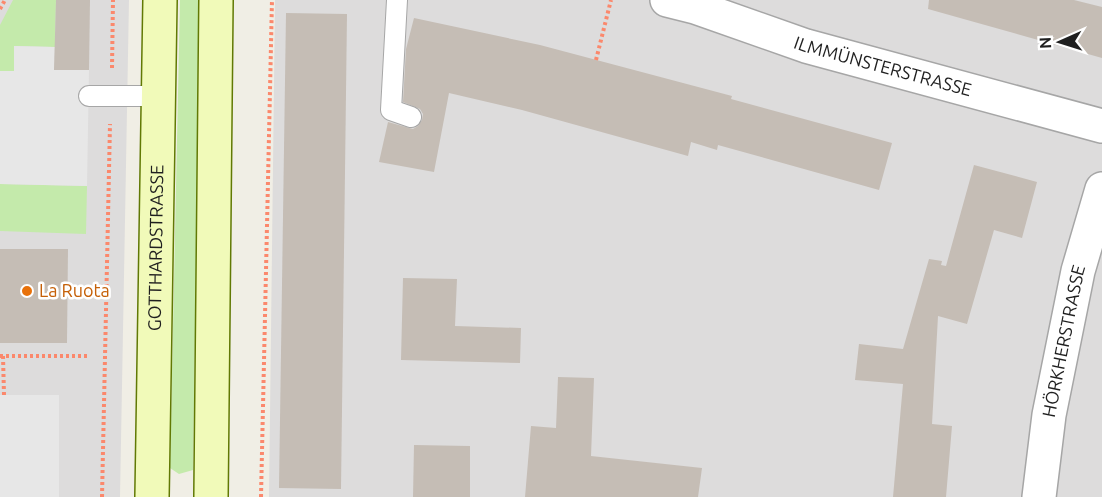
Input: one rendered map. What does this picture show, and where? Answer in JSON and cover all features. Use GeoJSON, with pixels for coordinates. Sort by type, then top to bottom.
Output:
{"type":"FeatureCollection","features":[{"type":"Feature","properties":{"kind":"main road","name":"GOTTHARDSTRASSE"},"geometry":{"type":"LineString","coordinates":[[152,497],[160,0]]}},
{"type":"Feature","properties":{"kind":"main road"},"geometry":{"type":"LineString","coordinates":[[211,497],[216,0]]}},
{"type":"Feature","properties":{"kind":"street","name":"ILMMÜNSTERSTRASSE"},"geometry":{"type":"LineString","coordinates":[[666,0],[695,7],[806,46],[1102,126]]}},
{"type":"Feature","properties":{"kind":"street","name":"HÖRKHERSTRASSE"},"geometry":{"type":"LineString","coordinates":[[1040,497],[1051,404],[1078,271],[1102,189]]}},
{"type":"Feature","properties":{"kind":"lane"},"geometry":{"type":"LineString","coordinates":[[397,0],[391,110],[411,117]]}},
{"type":"Feature","properties":{"kind":"lane"},"geometry":{"type":"LineString","coordinates":[[88,96],[159,96]]}},
{"type":"Feature","properties":{"kind":"path"},"geometry":{"type":"LineString","coordinates":[[0,9],[5,0]]}},
{"type":"Feature","properties":{"kind":"path"},"geometry":{"type":"LineString","coordinates":[[102,497],[113,0]]}},
{"type":"Feature","properties":{"kind":"path"},"geometry":{"type":"LineString","coordinates":[[261,497],[272,0]]}},
{"type":"Feature","properties":{"kind":"path"},"geometry":{"type":"LineString","coordinates":[[596,60],[611,0]]}},
{"type":"Feature","properties":{"kind":"path"},"geometry":{"type":"LineString","coordinates":[[4,395],[2,356],[89,356]]}},
{"type":"Feature","properties":{"kind":"shaded area"},"geometry":{"type":"Polygon","coordinates":[[[0,0],[129,0],[120,497],[0,497],[0,0]]]}},
{"type":"Feature","properties":{"kind":"shaded area"},"geometry":{"type":"Polygon","coordinates":[[[275,0],[1102,0],[1102,497],[269,497],[275,0]]]}},
{"type":"Feature","properties":{"kind":"shaded area"},"geometry":{"type":"Polygon","coordinates":[[[14,46],[55,47],[54,69],[89,70],[87,186],[0,184],[0,71],[14,71],[14,46]]]}},
{"type":"Feature","properties":{"kind":"shaded area"},"geometry":{"type":"Polygon","coordinates":[[[0,395],[59,395],[59,497],[0,497],[0,395]]]}},
{"type":"Feature","properties":{"kind":"green space"},"geometry":{"type":"Polygon","coordinates":[[[13,0],[56,0],[55,47],[15,46],[14,72],[0,71],[0,25],[13,0]]]}},
{"type":"Feature","properties":{"kind":"green space"},"geometry":{"type":"Polygon","coordinates":[[[180,0],[200,0],[193,470],[179,474],[170,468],[180,0]]]}},
{"type":"Feature","properties":{"kind":"green space"},"geometry":{"type":"Polygon","coordinates":[[[0,184],[87,186],[86,234],[0,231],[0,184]]]}},
{"type":"Feature","properties":{"kind":"building"},"geometry":{"type":"Polygon","coordinates":[[[56,0],[90,0],[89,70],[54,70],[56,0]]]}},
{"type":"Feature","properties":{"kind":"building"},"geometry":{"type":"Polygon","coordinates":[[[929,0],[1074,0],[1102,7],[1102,58],[928,9],[929,0]]]}},
{"type":"Feature","properties":{"kind":"building"},"geometry":{"type":"Polygon","coordinates":[[[286,13],[347,14],[341,489],[279,488],[286,13]]]}},
{"type":"Feature","properties":{"kind":"building"},"geometry":{"type":"Polygon","coordinates":[[[414,18],[540,45],[732,96],[731,99],[892,143],[879,190],[718,145],[717,150],[691,142],[688,156],[522,110],[449,93],[434,172],[379,162],[388,122],[413,129],[422,120],[423,114],[420,109],[403,102],[406,49],[414,18]]]}},
{"type":"Feature","properties":{"kind":"building"},"geometry":{"type":"Polygon","coordinates":[[[974,165],[1037,182],[1022,238],[994,230],[967,324],[938,316],[932,424],[952,426],[946,497],[893,497],[903,384],[855,380],[859,344],[903,349],[929,259],[942,261],[941,265],[946,266],[974,165]]]}},
{"type":"Feature","properties":{"kind":"building"},"geometry":{"type":"Polygon","coordinates":[[[0,249],[68,249],[67,343],[0,343],[0,249]]]}},
{"type":"Feature","properties":{"kind":"building"},"geometry":{"type":"Polygon","coordinates":[[[403,278],[457,279],[455,326],[521,328],[520,363],[401,360],[403,278]]]}},
{"type":"Feature","properties":{"kind":"building"},"geometry":{"type":"Polygon","coordinates":[[[558,377],[594,378],[591,456],[702,468],[698,497],[525,497],[531,426],[556,428],[558,377]]]}},
{"type":"Feature","properties":{"kind":"building"},"geometry":{"type":"Polygon","coordinates":[[[414,445],[470,446],[470,497],[413,497],[414,445]]]}},
{"type":"Feature","properties":{"kind":"place","name":"La Ruota"},"geometry":{"type":"Point","coordinates":[27,291]}}]}
